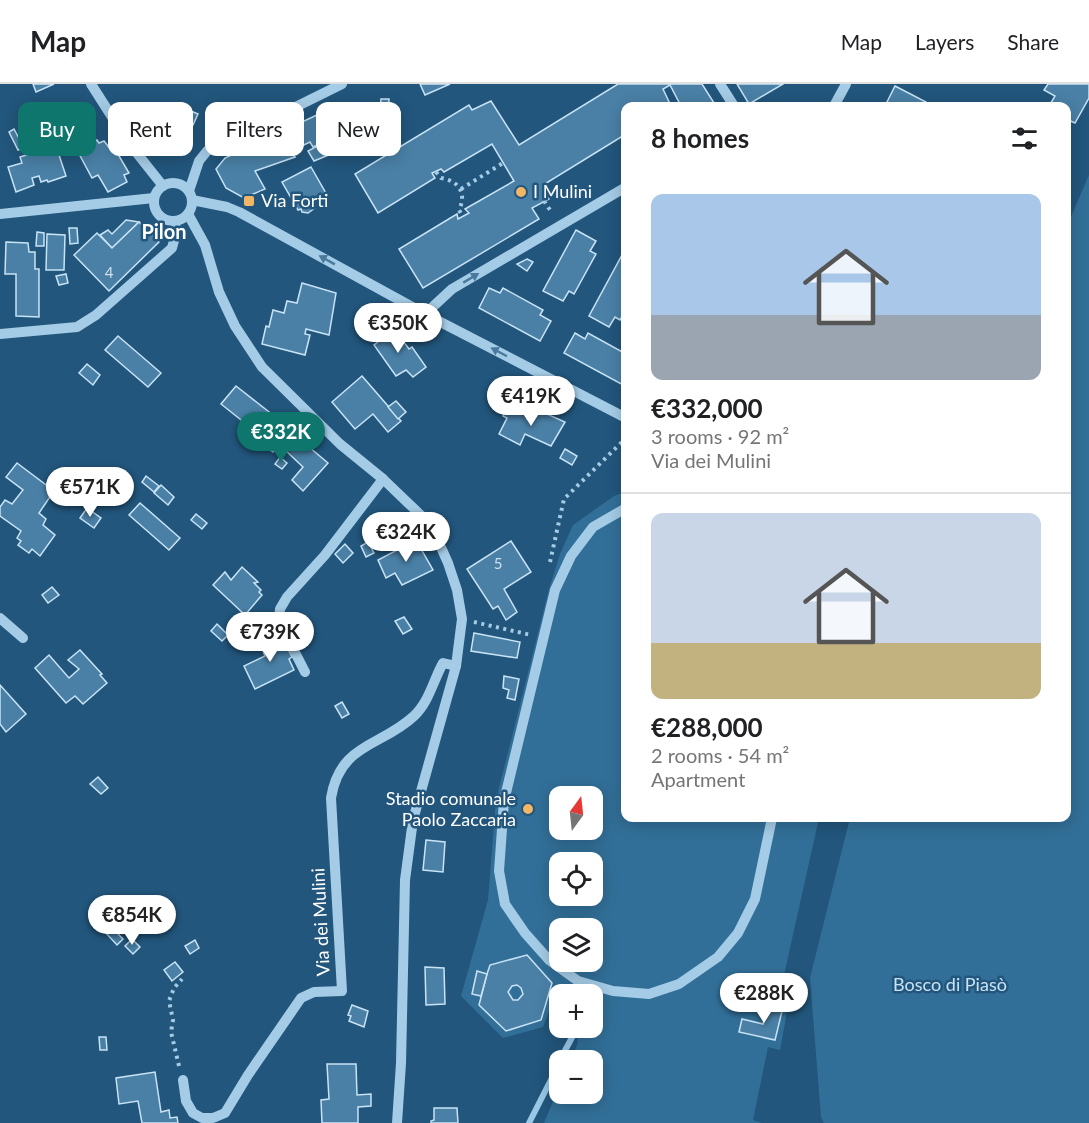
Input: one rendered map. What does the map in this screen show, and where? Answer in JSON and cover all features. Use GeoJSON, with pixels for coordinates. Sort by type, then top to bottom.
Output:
{"type":"FeatureCollection","features":[{"type":"Feature","properties":{"kind":"street"},"geometry":{"type":"LineString","coordinates":[[91,84],[128,142],[163,186]]}},
{"type":"Feature","properties":{"kind":"street"},"geometry":{"type":"LineString","coordinates":[[342,84],[207,151],[199,161],[191,195],[191,210],[188,214],[175,221],[169,221],[155,210],[156,192],[163,186],[178,183],[191,195],[240,212],[425,314],[621,415]]}},
{"type":"Feature","properties":{"kind":"street"},"geometry":{"type":"LineString","coordinates":[[720,84],[731,102]]}},
{"type":"Feature","properties":{"kind":"street"},"geometry":{"type":"LineString","coordinates":[[836,102],[846,84]]}},
{"type":"Feature","properties":{"kind":"street"},"geometry":{"type":"LineString","coordinates":[[425,314],[452,289],[621,190]]}},
{"type":"Feature","properties":{"kind":"street"},"geometry":{"type":"LineString","coordinates":[[0,214],[154,198]]}},
{"type":"Feature","properties":{"kind":"street"},"geometry":{"type":"LineString","coordinates":[[188,214],[205,245],[219,292],[235,326],[262,367],[340,444],[383,479],[431,525],[452,572],[457,590],[462,619],[456,666],[413,820],[405,880],[401,1063],[397,1123]]}},
{"type":"Feature","properties":{"kind":"street"},"geometry":{"type":"LineString","coordinates":[[0,334],[77,327],[96,315],[172,248],[176,233],[175,221]]}},
{"type":"Feature","properties":{"kind":"street"},"geometry":{"type":"LineString","coordinates":[[305,672],[279,621],[280,609],[287,597],[325,555],[383,479]]}},
{"type":"Feature","properties":{"kind":"street"},"geometry":{"type":"LineString","coordinates":[[621,511],[594,527],[571,556],[555,590],[504,801],[499,871],[505,904],[525,933],[549,960],[578,981],[613,991],[649,994],[679,984],[718,957],[738,933],[754,899],[771,822]]}},
{"type":"Feature","properties":{"kind":"street"},"geometry":{"type":"LineString","coordinates":[[0,618],[23,638]]}},
{"type":"Feature","properties":{"kind":"street","name":"Via dei Mulini"},"geometry":{"type":"LineString","coordinates":[[183,1080],[186,1101],[193,1113],[202,1118],[213,1118],[225,1113],[301,998],[314,992],[342,991],[331,798],[333,785],[343,766],[358,749],[412,718],[422,707],[443,663],[456,666]]}},
{"type":"Feature","properties":{"kind":"path"},"geometry":{"type":"LineString","coordinates":[[461,189],[503,163]]}},
{"type":"Feature","properties":{"kind":"path"},"geometry":{"type":"LineString","coordinates":[[436,172],[441,178],[448,179],[461,189],[463,197],[459,210],[463,217]]}},
{"type":"Feature","properties":{"kind":"path"},"geometry":{"type":"LineString","coordinates":[[549,567],[564,499],[621,443]]}},
{"type":"Feature","properties":{"kind":"path"},"geometry":{"type":"LineString","coordinates":[[462,619],[533,635]]}},
{"type":"Feature","properties":{"kind":"path"},"geometry":{"type":"LineString","coordinates":[[182,979],[174,988],[169,1001],[173,1020],[171,1032],[183,1080]]}},
{"type":"Feature","properties":{"kind":"green space","name":"Bosco di Piasò"},"geometry":{"type":"Polygon","coordinates":[[[1089,175],[1089,1123],[824,1123],[821,1117],[810,978],[849,822],[1071,822],[1071,216],[1089,175]]]}},
{"type":"Feature","properties":{"kind":"green space","name":"Stadio comunale Paolo Zaccaria"},"geometry":{"type":"Polygon","coordinates":[[[621,493],[621,822],[818,822],[780,993],[790,996],[780,1050],[768,1047],[753,1120],[762,1123],[544,1123],[552,1104],[603,1104],[603,1050],[575,1050],[578,1038],[603,1038],[603,984],[549,984],[549,1011],[543,1027],[503,1038],[461,996],[488,900],[496,800],[549,589],[560,554],[573,525],[621,493]]]}},
{"type":"Feature","properties":{"kind":"building"},"geometry":{"type":"Polygon","coordinates":[[[33,84],[54,84],[36,92],[33,84]]]}},
{"type":"Feature","properties":{"kind":"building"},"geometry":{"type":"Polygon","coordinates":[[[420,84],[450,84],[425,95],[420,84]]]}},
{"type":"Feature","properties":{"kind":"building","name":"I Mulini"},"geometry":{"type":"Polygon","coordinates":[[[618,84],[702,84],[713,102],[679,102],[670,85],[663,89],[669,102],[621,102],[621,137],[543,185],[549,199],[532,208],[539,219],[423,288],[399,249],[457,214],[458,219],[469,213],[465,209],[514,181],[492,144],[444,172],[441,169],[432,173],[435,178],[378,213],[355,174],[385,156],[401,156],[401,146],[469,105],[472,110],[491,101],[519,145],[618,84]]]}},
{"type":"Feature","properties":{"kind":"building"},"geometry":{"type":"Polygon","coordinates":[[[737,84],[783,84],[752,102],[748,102],[737,84]]]}},
{"type":"Feature","properties":{"kind":"building"},"geometry":{"type":"Polygon","coordinates":[[[1048,84],[1089,84],[1089,98],[1075,123],[1071,121],[1071,102],[1051,102],[1055,96],[1044,90],[1048,84]]]}},
{"type":"Feature","properties":{"kind":"building"},"geometry":{"type":"Polygon","coordinates":[[[895,86],[926,102],[887,102],[895,86]]]}},
{"type":"Feature","properties":{"kind":"building"},"geometry":{"type":"Polygon","coordinates":[[[381,99],[389,99],[389,102],[381,102],[381,99]]]}},
{"type":"Feature","properties":{"kind":"building"},"geometry":{"type":"Polygon","coordinates":[[[193,112],[198,114],[193,125],[193,112]]]}},
{"type":"Feature","properties":{"kind":"building"},"geometry":{"type":"Polygon","coordinates":[[[316,115],[316,146],[313,147],[310,142],[304,145],[304,121],[316,115]]]}},
{"type":"Feature","properties":{"kind":"building"},"geometry":{"type":"Polygon","coordinates":[[[14,129],[18,136],[18,150],[9,132],[14,129]]]}},
{"type":"Feature","properties":{"kind":"building"},"geometry":{"type":"Polygon","coordinates":[[[96,140],[99,143],[104,141],[108,146],[108,156],[119,156],[129,173],[124,175],[127,182],[108,192],[98,175],[92,178],[80,156],[96,156],[96,140]]]}},
{"type":"Feature","properties":{"kind":"building"},"geometry":{"type":"Polygon","coordinates":[[[316,147],[316,156],[326,156],[314,161],[308,151],[316,147]]]}},
{"type":"Feature","properties":{"kind":"building"},"geometry":{"type":"Polygon","coordinates":[[[59,156],[66,176],[48,182],[47,180],[41,182],[39,176],[32,178],[34,185],[16,192],[8,167],[22,163],[20,157],[59,156]]]}},
{"type":"Feature","properties":{"kind":"building"},"geometry":{"type":"Polygon","coordinates":[[[229,156],[295,157],[255,171],[265,189],[244,198],[226,188],[216,169],[229,156]]]}},
{"type":"Feature","properties":{"kind":"building"},"geometry":{"type":"Polygon","coordinates":[[[311,167],[327,195],[314,202],[315,208],[308,213],[302,212],[301,209],[298,210],[282,182],[311,167]]]}},
{"type":"Feature","properties":{"kind":"building"},"geometry":{"type":"Polygon","coordinates":[[[126,220],[139,222],[112,248],[100,235],[108,230],[112,234],[126,220]]]}},
{"type":"Feature","properties":{"kind":"building"},"geometry":{"type":"Polygon","coordinates":[[[139,222],[159,242],[109,291],[74,255],[97,233],[112,248],[139,222]]]}},
{"type":"Feature","properties":{"kind":"building"},"geometry":{"type":"Polygon","coordinates":[[[69,228],[77,228],[78,243],[70,244],[69,228]]]}},
{"type":"Feature","properties":{"kind":"building"},"geometry":{"type":"Polygon","coordinates":[[[576,230],[596,241],[590,251],[596,254],[574,294],[569,291],[563,301],[543,291],[576,230]]]}},
{"type":"Feature","properties":{"kind":"building"},"geometry":{"type":"Polygon","coordinates":[[[37,232],[44,233],[44,246],[36,246],[37,232]]]}},
{"type":"Feature","properties":{"kind":"building"},"geometry":{"type":"Polygon","coordinates":[[[47,234],[65,235],[64,270],[46,270],[47,234]]]}},
{"type":"Feature","properties":{"kind":"building"},"geometry":{"type":"Polygon","coordinates":[[[6,242],[28,243],[29,252],[35,252],[35,269],[39,269],[39,317],[16,316],[16,274],[5,274],[6,242]]]}},
{"type":"Feature","properties":{"kind":"building"},"geometry":{"type":"Polygon","coordinates":[[[621,257],[621,318],[620,320],[615,317],[609,327],[589,316],[621,257]]]}},
{"type":"Feature","properties":{"kind":"building"},"geometry":{"type":"Polygon","coordinates":[[[527,259],[533,262],[527,271],[517,264],[527,259]]]}},
{"type":"Feature","properties":{"kind":"building"},"geometry":{"type":"Polygon","coordinates":[[[66,274],[68,283],[59,285],[56,276],[66,274]]]}},
{"type":"Feature","properties":{"kind":"building"},"geometry":{"type":"Polygon","coordinates":[[[302,283],[336,293],[329,335],[306,329],[305,334],[310,335],[305,355],[262,344],[273,310],[284,313],[287,301],[297,303],[302,283]]]}},
{"type":"Feature","properties":{"kind":"building"},"geometry":{"type":"Polygon","coordinates":[[[489,288],[500,293],[503,288],[543,310],[540,315],[551,321],[540,341],[479,308],[489,288]]]}},
{"type":"Feature","properties":{"kind":"building"},"geometry":{"type":"Polygon","coordinates":[[[392,326],[409,349],[412,347],[426,367],[413,377],[406,370],[396,376],[374,345],[379,341],[377,337],[392,326]]]}},
{"type":"Feature","properties":{"kind":"building"},"geometry":{"type":"Polygon","coordinates":[[[575,333],[585,339],[588,333],[621,351],[621,384],[564,353],[575,333]]]}},
{"type":"Feature","properties":{"kind":"building"},"geometry":{"type":"Polygon","coordinates":[[[118,336],[161,373],[148,387],[105,350],[118,336]]]}},
{"type":"Feature","properties":{"kind":"building"},"geometry":{"type":"Polygon","coordinates":[[[87,364],[100,375],[93,385],[79,373],[87,364]]]}},
{"type":"Feature","properties":{"kind":"building"},"geometry":{"type":"Polygon","coordinates":[[[362,376],[401,421],[388,432],[373,414],[355,429],[332,402],[362,376]]]}},
{"type":"Feature","properties":{"kind":"building"},"geometry":{"type":"Polygon","coordinates":[[[236,386],[292,430],[281,444],[275,440],[270,447],[263,442],[265,439],[221,404],[236,386]]]}},
{"type":"Feature","properties":{"kind":"building"},"geometry":{"type":"Polygon","coordinates":[[[396,401],[406,412],[398,419],[388,407],[396,401]]]}},
{"type":"Feature","properties":{"kind":"building"},"geometry":{"type":"Polygon","coordinates":[[[508,407],[529,415],[527,419],[533,421],[538,410],[565,422],[551,446],[525,434],[520,445],[499,434],[507,418],[503,416],[508,407]]]}},
{"type":"Feature","properties":{"kind":"building"},"geometry":{"type":"Polygon","coordinates":[[[296,436],[328,463],[303,491],[292,480],[303,467],[284,449],[296,436]]]}},
{"type":"Feature","properties":{"kind":"building"},"geometry":{"type":"Polygon","coordinates":[[[275,440],[281,444],[273,452],[267,448],[275,440]]]}},
{"type":"Feature","properties":{"kind":"building"},"geometry":{"type":"Polygon","coordinates":[[[565,449],[577,456],[572,465],[560,458],[565,449]]]}},
{"type":"Feature","properties":{"kind":"building"},"geometry":{"type":"Polygon","coordinates":[[[280,457],[287,463],[282,469],[275,464],[280,457]]]}},
{"type":"Feature","properties":{"kind":"building"},"geometry":{"type":"Polygon","coordinates":[[[17,463],[54,491],[39,513],[46,519],[43,525],[55,535],[40,556],[32,549],[29,553],[18,545],[21,541],[17,538],[21,531],[0,516],[0,507],[5,500],[12,504],[23,490],[6,477],[17,463]]]}},
{"type":"Feature","properties":{"kind":"building"},"geometry":{"type":"Polygon","coordinates":[[[146,476],[159,486],[154,492],[142,482],[146,476]]]}},
{"type":"Feature","properties":{"kind":"building"},"geometry":{"type":"Polygon","coordinates":[[[161,485],[174,497],[168,505],[154,493],[161,485]]]}},
{"type":"Feature","properties":{"kind":"building"},"geometry":{"type":"Polygon","coordinates":[[[140,503],[180,538],[169,550],[129,515],[140,503]]]}},
{"type":"Feature","properties":{"kind":"building"},"geometry":{"type":"Polygon","coordinates":[[[87,508],[101,518],[94,528],[80,518],[87,508]]]}},
{"type":"Feature","properties":{"kind":"building"},"geometry":{"type":"Polygon","coordinates":[[[196,514],[207,523],[202,529],[191,520],[196,514]]]}},
{"type":"Feature","properties":{"kind":"building"},"geometry":{"type":"Polygon","coordinates":[[[416,540],[433,570],[402,585],[395,573],[386,578],[378,560],[416,540]]]}},
{"type":"Feature","properties":{"kind":"building"},"geometry":{"type":"Polygon","coordinates":[[[511,541],[531,572],[504,589],[517,612],[506,620],[498,606],[493,609],[467,569],[511,541]]]}},
{"type":"Feature","properties":{"kind":"building"},"geometry":{"type":"Polygon","coordinates":[[[368,542],[374,553],[366,557],[361,546],[368,542]]]}},
{"type":"Feature","properties":{"kind":"building"},"geometry":{"type":"Polygon","coordinates":[[[345,544],[353,553],[343,563],[335,554],[345,544]]]}},
{"type":"Feature","properties":{"kind":"building"},"geometry":{"type":"Polygon","coordinates":[[[242,567],[258,582],[254,583],[261,590],[259,592],[262,595],[245,615],[213,585],[225,572],[231,580],[242,567]]]}},
{"type":"Feature","properties":{"kind":"building"},"geometry":{"type":"Polygon","coordinates":[[[52,587],[59,595],[48,603],[42,595],[52,587]]]}},
{"type":"Feature","properties":{"kind":"building"},"geometry":{"type":"Polygon","coordinates":[[[404,617],[412,629],[403,634],[395,621],[404,617]]]}},
{"type":"Feature","properties":{"kind":"building"},"geometry":{"type":"Polygon","coordinates":[[[217,624],[228,635],[222,641],[211,631],[217,624]]]}},
{"type":"Feature","properties":{"kind":"building"},"geometry":{"type":"Polygon","coordinates":[[[474,633],[520,642],[517,658],[471,651],[474,633]]]}},
{"type":"Feature","properties":{"kind":"building"},"geometry":{"type":"Polygon","coordinates":[[[275,634],[281,644],[284,642],[292,657],[289,659],[294,670],[255,689],[244,666],[265,656],[259,642],[275,634]]]}},
{"type":"Feature","properties":{"kind":"building"},"geometry":{"type":"Polygon","coordinates":[[[80,650],[102,674],[100,675],[107,683],[83,704],[75,696],[66,703],[35,668],[49,655],[69,678],[79,669],[68,660],[80,650]]]}},
{"type":"Feature","properties":{"kind":"building"},"geometry":{"type":"Polygon","coordinates":[[[504,676],[519,679],[515,700],[507,698],[509,690],[503,688],[504,676]]]}},
{"type":"Feature","properties":{"kind":"building"},"geometry":{"type":"Polygon","coordinates":[[[0,685],[26,714],[6,732],[0,724],[0,685]]]}},
{"type":"Feature","properties":{"kind":"building"},"geometry":{"type":"Polygon","coordinates":[[[342,702],[349,714],[342,718],[335,706],[342,702]]]}},
{"type":"Feature","properties":{"kind":"building"},"geometry":{"type":"Polygon","coordinates":[[[98,777],[108,788],[101,794],[90,784],[98,777]]]}},
{"type":"Feature","properties":{"kind":"building"},"geometry":{"type":"Polygon","coordinates":[[[426,840],[445,842],[443,872],[423,870],[426,840]]]}},
{"type":"Feature","properties":{"kind":"building"},"geometry":{"type":"Polygon","coordinates":[[[96,912],[123,939],[117,945],[91,917],[96,912]]]}},
{"type":"Feature","properties":{"kind":"building"},"geometry":{"type":"Polygon","coordinates":[[[132,939],[140,947],[133,954],[125,946],[132,939]]]}},
{"type":"Feature","properties":{"kind":"building"},"geometry":{"type":"Polygon","coordinates":[[[195,940],[199,948],[190,954],[185,946],[195,940]]]}},
{"type":"Feature","properties":{"kind":"building"},"geometry":{"type":"Polygon","coordinates":[[[527,955],[552,983],[549,984],[549,993],[541,1020],[506,1031],[479,1005],[490,965],[527,955]],[[517,985],[512,986],[508,992],[513,1000],[518,1000],[523,994],[517,985]]]}},
{"type":"Feature","properties":{"kind":"building"},"geometry":{"type":"Polygon","coordinates":[[[175,962],[183,972],[172,981],[164,970],[175,962]]]}},
{"type":"Feature","properties":{"kind":"building"},"geometry":{"type":"Polygon","coordinates":[[[425,967],[444,968],[445,1004],[426,1005],[425,967]]]}},
{"type":"Feature","properties":{"kind":"building"},"geometry":{"type":"Polygon","coordinates":[[[477,971],[487,974],[481,996],[472,994],[477,971]]]}},
{"type":"Feature","properties":{"kind":"building"},"geometry":{"type":"Polygon","coordinates":[[[733,976],[763,983],[759,1004],[728,997],[733,976]]]}},
{"type":"Feature","properties":{"kind":"building"},"geometry":{"type":"Polygon","coordinates":[[[769,1004],[783,1007],[775,1040],[739,1032],[742,1019],[763,1024],[769,1004]]]}},
{"type":"Feature","properties":{"kind":"building"},"geometry":{"type":"Polygon","coordinates":[[[352,1005],[368,1011],[364,1027],[349,1021],[351,1016],[348,1015],[352,1005]]]}},
{"type":"Feature","properties":{"kind":"building"},"geometry":{"type":"Polygon","coordinates":[[[99,1037],[106,1037],[107,1050],[100,1050],[99,1037]]]}},
{"type":"Feature","properties":{"kind":"building"},"geometry":{"type":"Polygon","coordinates":[[[327,1064],[356,1064],[357,1095],[371,1094],[371,1106],[358,1107],[358,1123],[322,1123],[321,1100],[329,1099],[327,1064]]]}},
{"type":"Feature","properties":{"kind":"building"},"geometry":{"type":"Polygon","coordinates":[[[155,1072],[161,1112],[169,1110],[170,1118],[177,1117],[178,1123],[142,1123],[138,1101],[119,1104],[116,1078],[155,1072]]]}},
{"type":"Feature","properties":{"kind":"building"},"geometry":{"type":"Polygon","coordinates":[[[434,1108],[457,1108],[458,1123],[431,1123],[434,1120],[434,1108]]]}},
{"type":"Feature","properties":{"kind":"waterway"},"geometry":{"type":"LineString","coordinates":[[565,1050],[572,1038]]}},
{"type":"Feature","properties":{"kind":"waterway"},"geometry":{"type":"LineString","coordinates":[[529,1123],[549,1084]]}},
{"type":"Feature","properties":{"kind":"place","name":"I Mulini"},"geometry":{"type":"Point","coordinates":[521,192]}},
{"type":"Feature","properties":{"kind":"place","name":"Via Forti"},"geometry":{"type":"Point","coordinates":[249,201]}},
{"type":"Feature","properties":{"kind":"place","name":"Stadio comunale Paolo Zaccaria"},"geometry":{"type":"Point","coordinates":[528,809]}},
{"type":"Feature","properties":{"kind":"district","name":"Pilon"},"geometry":{"type":"Point","coordinates":[164,232]}}]}
